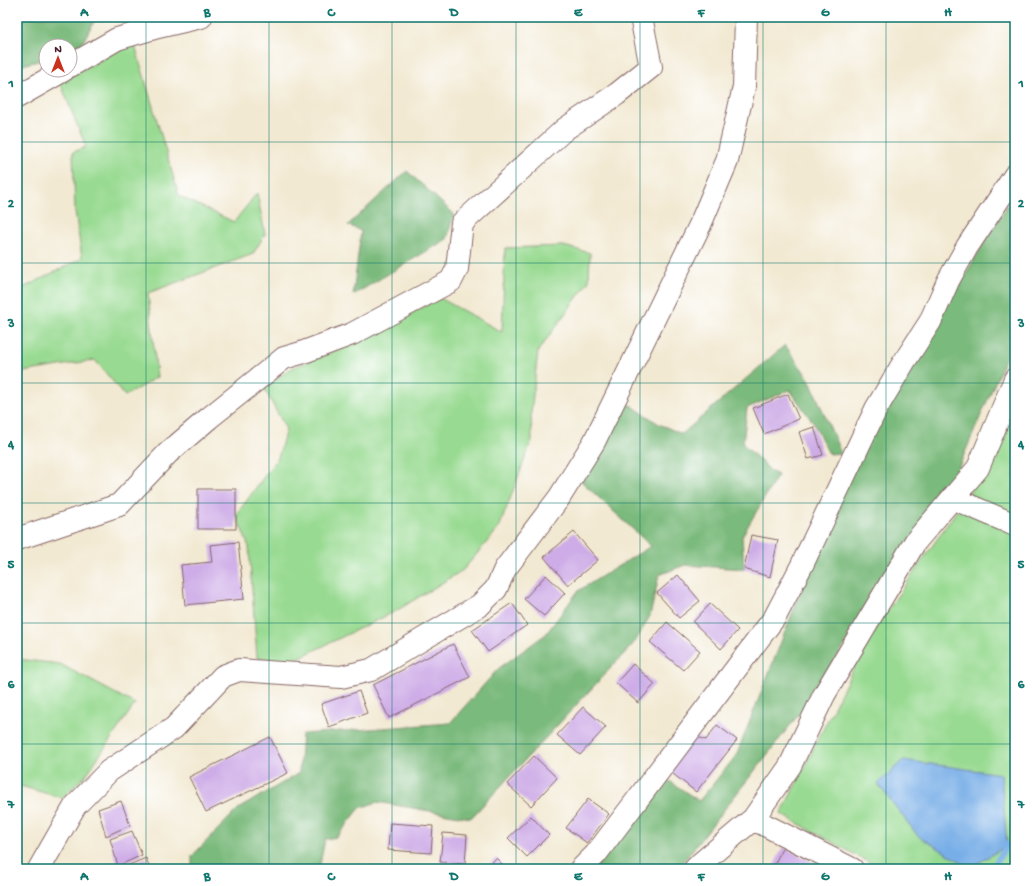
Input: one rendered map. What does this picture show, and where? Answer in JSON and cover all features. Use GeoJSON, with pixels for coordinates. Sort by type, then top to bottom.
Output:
{"type":"FeatureCollection","features":[{"type":"Feature","properties":{"kind":"street"},"geometry":{"type":"LineString","coordinates":[[78,61],[117,39],[158,27],[201,17]]}},
{"type":"Feature","properties":{"kind":"street"},"geometry":{"type":"LineString","coordinates":[[17,539],[119,505],[168,453],[284,358],[352,334],[451,281],[457,269],[462,223],[565,129],[652,67],[641,17]]}},
{"type":"Feature","properties":{"kind":"street"},"geometry":{"type":"LineString","coordinates":[[39,869],[75,806],[108,771],[174,728],[224,676],[239,670],[341,677],[371,670],[480,605],[496,589],[505,569],[559,498],[594,442],[700,226],[727,160],[744,87],[746,17]]}},
{"type":"Feature","properties":{"kind":"street"},"geometry":{"type":"LineString","coordinates":[[17,97],[50,78]]}},
{"type":"Feature","properties":{"kind":"street"},"geometry":{"type":"LineString","coordinates":[[581,869],[596,854],[775,617],[802,565],[876,409],[930,322],[948,281],[967,247],[1015,175]]}},
{"type":"Feature","properties":{"kind":"street"},"geometry":{"type":"LineString","coordinates":[[695,869],[753,819],[790,766],[824,695],[914,542],[978,468],[1015,379]]}},
{"type":"Feature","properties":{"kind":"street"},"geometry":{"type":"LineString","coordinates":[[952,498],[1015,525]]}},
{"type":"Feature","properties":{"kind":"street"},"geometry":{"type":"LineString","coordinates":[[753,819],[852,869]]}},
{"type":"Feature","properties":{"kind":"green space"},"geometry":{"type":"Polygon","coordinates":[[[17,17],[96,17],[79,49],[78,38],[38,38],[38,61],[19,66],[17,65],[17,17]]]}},
{"type":"Feature","properties":{"kind":"green space"},"geometry":{"type":"Polygon","coordinates":[[[134,42],[179,196],[234,222],[257,193],[265,234],[253,254],[148,293],[157,377],[125,396],[95,360],[17,373],[17,291],[82,258],[75,211],[73,152],[86,147],[60,82],[67,78],[78,78],[78,72],[134,42]]]}},
{"type":"Feature","properties":{"kind":"green space"},"geometry":{"type":"Polygon","coordinates":[[[407,171],[454,214],[447,239],[353,295],[361,231],[348,225],[407,171]]]}},
{"type":"Feature","properties":{"kind":"green space"},"geometry":{"type":"Polygon","coordinates":[[[1015,193],[1015,336],[954,478],[803,709],[676,869],[588,869],[668,780],[699,801],[736,756],[837,500],[888,405],[1015,193]]]}},
{"type":"Feature","properties":{"kind":"green space"},"geometry":{"type":"Polygon","coordinates":[[[563,246],[590,253],[589,281],[538,351],[531,413],[532,440],[499,528],[463,570],[396,611],[292,661],[257,658],[249,547],[236,515],[278,458],[286,429],[264,388],[290,369],[359,341],[440,298],[502,332],[505,248],[563,246]]]}},
{"type":"Feature","properties":{"kind":"green space"},"geometry":{"type":"Polygon","coordinates":[[[785,345],[809,379],[841,453],[829,454],[814,424],[790,390],[747,408],[743,444],[772,472],[778,475],[742,536],[744,569],[685,565],[659,575],[650,616],[635,642],[471,818],[377,802],[360,808],[337,837],[325,839],[319,869],[192,869],[192,856],[238,809],[299,773],[302,734],[450,723],[498,669],[546,634],[578,591],[651,546],[582,482],[621,401],[632,406],[659,424],[682,434],[785,345]]]}},
{"type":"Feature","properties":{"kind":"green space"},"geometry":{"type":"Polygon","coordinates":[[[1015,390],[1015,869],[881,869],[781,814],[869,637],[976,483],[1015,390]]]}},
{"type":"Feature","properties":{"kind":"green space"},"geometry":{"type":"Polygon","coordinates":[[[17,659],[60,664],[135,704],[86,775],[62,798],[17,785],[17,659]]]}},
{"type":"Feature","properties":{"kind":"water"},"geometry":{"type":"Polygon","coordinates":[[[903,760],[1001,774],[1007,845],[971,868],[918,836],[878,784],[903,760]]]}},
{"type":"Feature","properties":{"kind":"building"},"geometry":{"type":"Polygon","coordinates":[[[788,394],[799,419],[764,434],[753,408],[788,394]]]}},
{"type":"Feature","properties":{"kind":"building"},"geometry":{"type":"Polygon","coordinates":[[[814,427],[823,455],[808,459],[799,432],[814,427]]]}},
{"type":"Feature","properties":{"kind":"building"},"geometry":{"type":"Polygon","coordinates":[[[198,489],[236,489],[236,529],[198,529],[198,489]]]}},
{"type":"Feature","properties":{"kind":"building"},"geometry":{"type":"Polygon","coordinates":[[[574,532],[598,560],[568,585],[544,557],[574,532]]]}},
{"type":"Feature","properties":{"kind":"building"},"geometry":{"type":"Polygon","coordinates":[[[751,535],[778,540],[770,577],[744,569],[751,535]]]}},
{"type":"Feature","properties":{"kind":"building"},"geometry":{"type":"Polygon","coordinates":[[[238,542],[244,599],[185,605],[181,565],[212,562],[210,545],[238,542]]]}},
{"type":"Feature","properties":{"kind":"building"},"geometry":{"type":"Polygon","coordinates":[[[546,575],[565,593],[544,616],[524,599],[546,575]]]}},
{"type":"Feature","properties":{"kind":"building"},"geometry":{"type":"Polygon","coordinates":[[[678,575],[700,601],[679,618],[657,593],[678,575]]]}},
{"type":"Feature","properties":{"kind":"building"},"geometry":{"type":"Polygon","coordinates":[[[512,603],[527,625],[488,652],[472,630],[512,603]]]}},
{"type":"Feature","properties":{"kind":"building"},"geometry":{"type":"Polygon","coordinates":[[[710,604],[738,630],[721,649],[693,622],[710,604]]]}},
{"type":"Feature","properties":{"kind":"building"},"geometry":{"type":"Polygon","coordinates":[[[667,622],[700,651],[683,670],[650,642],[667,622]]]}},
{"type":"Feature","properties":{"kind":"building"},"geometry":{"type":"Polygon","coordinates":[[[453,644],[470,677],[389,718],[373,685],[453,644]]]}},
{"type":"Feature","properties":{"kind":"building"},"geometry":{"type":"Polygon","coordinates":[[[633,664],[655,684],[638,703],[616,683],[633,664]]]}},
{"type":"Feature","properties":{"kind":"building"},"geometry":{"type":"Polygon","coordinates":[[[359,691],[367,713],[329,727],[321,704],[359,691]]]}},
{"type":"Feature","properties":{"kind":"building"},"geometry":{"type":"Polygon","coordinates":[[[583,707],[606,727],[580,755],[557,735],[583,707]]]}},
{"type":"Feature","properties":{"kind":"building"},"geometry":{"type":"Polygon","coordinates":[[[717,725],[737,740],[696,792],[668,770],[694,736],[706,740],[717,725]]]}},
{"type":"Feature","properties":{"kind":"building"},"geometry":{"type":"Polygon","coordinates":[[[270,737],[288,773],[206,812],[189,777],[270,737]]]}},
{"type":"Feature","properties":{"kind":"building"},"geometry":{"type":"Polygon","coordinates":[[[534,756],[557,778],[531,806],[507,784],[534,756]]]}},
{"type":"Feature","properties":{"kind":"building"},"geometry":{"type":"Polygon","coordinates":[[[588,799],[609,814],[587,843],[566,828],[588,799]]]}},
{"type":"Feature","properties":{"kind":"building"},"geometry":{"type":"Polygon","coordinates":[[[121,801],[130,825],[106,836],[98,809],[121,801]]]}},
{"type":"Feature","properties":{"kind":"building"},"geometry":{"type":"Polygon","coordinates":[[[531,816],[549,835],[527,857],[508,838],[531,816]]]}},
{"type":"Feature","properties":{"kind":"building"},"geometry":{"type":"Polygon","coordinates":[[[390,823],[433,826],[431,853],[388,850],[390,823]]]}},
{"type":"Feature","properties":{"kind":"building"},"geometry":{"type":"Polygon","coordinates":[[[132,831],[142,855],[118,866],[110,839],[132,831]]]}},
{"type":"Feature","properties":{"kind":"building"},"geometry":{"type":"Polygon","coordinates":[[[443,833],[467,835],[465,864],[440,862],[443,833]]]}},
{"type":"Feature","properties":{"kind":"building"},"geometry":{"type":"Polygon","coordinates":[[[783,847],[827,869],[772,869],[783,847]]]}},
{"type":"Feature","properties":{"kind":"building"},"geometry":{"type":"Polygon","coordinates":[[[146,858],[150,869],[124,869],[124,867],[146,858]]]}},
{"type":"Feature","properties":{"kind":"building"},"geometry":{"type":"Polygon","coordinates":[[[496,858],[507,869],[486,869],[496,858]]]}},
{"type":"Feature","properties":{"kind":"waterway"},"geometry":{"type":"LineString","coordinates":[[992,869],[1007,845]]}}]}
